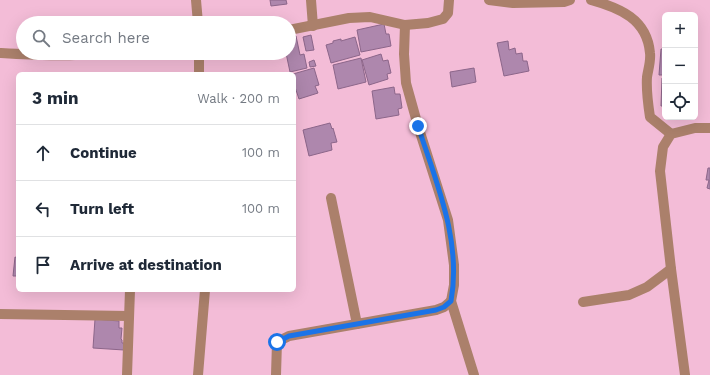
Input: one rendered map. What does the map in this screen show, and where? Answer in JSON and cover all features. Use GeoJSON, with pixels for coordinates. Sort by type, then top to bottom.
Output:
{"type":"FeatureCollection","features":[{"type":"Feature","properties":{"kind":"street"},"geometry":{"type":"LineString","coordinates":[[196,0],[197,16]]}},
{"type":"Feature","properties":{"kind":"street"},"geometry":{"type":"LineString","coordinates":[[311,0],[313,26]]}},
{"type":"Feature","properties":{"kind":"street"},"geometry":{"type":"LineString","coordinates":[[296,29],[349,18],[370,17],[405,25],[428,23],[443,19],[448,13],[449,0]]}},
{"type":"Feature","properties":{"kind":"street"},"geometry":{"type":"LineString","coordinates":[[489,0],[513,3],[564,2],[570,0]]}},
{"type":"Feature","properties":{"kind":"street"},"geometry":{"type":"LineString","coordinates":[[591,0],[620,9],[634,20],[645,32],[650,54],[647,78],[647,99],[650,117],[671,134]]}},
{"type":"Feature","properties":{"kind":"street"},"geometry":{"type":"LineString","coordinates":[[405,25],[404,54],[406,83],[448,220],[454,265],[454,285],[451,301],[474,375]]}},
{"type":"Feature","properties":{"kind":"street"},"geometry":{"type":"LineString","coordinates":[[0,53],[16,54]]}},
{"type":"Feature","properties":{"kind":"street"},"geometry":{"type":"LineString","coordinates":[[199,60],[199,72]]}},
{"type":"Feature","properties":{"kind":"street"},"geometry":{"type":"LineString","coordinates":[[685,375],[660,171],[663,147],[671,134],[694,128],[710,128]]}},
{"type":"Feature","properties":{"kind":"street"},"geometry":{"type":"LineString","coordinates":[[331,198],[357,324]]}},
{"type":"Feature","properties":{"kind":"street"},"geometry":{"type":"LineString","coordinates":[[583,302],[629,296],[647,287],[671,269]]}},
{"type":"Feature","properties":{"kind":"street"},"geometry":{"type":"LineString","coordinates":[[127,375],[130,292]]}},
{"type":"Feature","properties":{"kind":"street"},"geometry":{"type":"LineString","coordinates":[[198,375],[205,292]]}},
{"type":"Feature","properties":{"kind":"street"},"geometry":{"type":"LineString","coordinates":[[276,375],[277,342],[289,336],[436,310],[444,307],[451,301]]}},
{"type":"Feature","properties":{"kind":"street"},"geometry":{"type":"LineString","coordinates":[[0,314],[129,316]]}},
{"type":"Feature","properties":{"kind":"building"},"geometry":{"type":"Polygon","coordinates":[[[270,0],[286,0],[287,4],[271,6],[270,0]]]}},
{"type":"Feature","properties":{"kind":"building"},"geometry":{"type":"Polygon","coordinates":[[[384,24],[386,34],[389,34],[391,46],[361,52],[357,30],[384,24]]]}},
{"type":"Feature","properties":{"kind":"building"},"geometry":{"type":"Polygon","coordinates":[[[311,35],[314,50],[306,51],[303,37],[311,35]]]}},
{"type":"Feature","properties":{"kind":"building"},"geometry":{"type":"Polygon","coordinates":[[[296,36],[300,55],[304,54],[307,68],[290,72],[287,60],[296,60],[296,36]]]}},
{"type":"Feature","properties":{"kind":"building"},"geometry":{"type":"Polygon","coordinates":[[[355,37],[360,55],[331,63],[326,45],[333,43],[333,41],[341,39],[341,41],[355,37]]]}},
{"type":"Feature","properties":{"kind":"building"},"geometry":{"type":"Polygon","coordinates":[[[508,41],[509,50],[515,48],[516,54],[522,53],[523,61],[527,61],[529,71],[504,76],[497,43],[508,41]]]}},
{"type":"Feature","properties":{"kind":"building"},"geometry":{"type":"Polygon","coordinates":[[[661,49],[662,49],[662,75],[659,75],[661,49]]]}},
{"type":"Feature","properties":{"kind":"building"},"geometry":{"type":"Polygon","coordinates":[[[381,54],[383,61],[388,60],[391,73],[387,74],[388,79],[369,85],[362,60],[381,54]]]}},
{"type":"Feature","properties":{"kind":"building"},"geometry":{"type":"Polygon","coordinates":[[[361,58],[366,82],[338,89],[333,65],[361,58]]]}},
{"type":"Feature","properties":{"kind":"building"},"geometry":{"type":"Polygon","coordinates":[[[314,60],[316,66],[310,67],[309,62],[314,60]]]}},
{"type":"Feature","properties":{"kind":"building"},"geometry":{"type":"Polygon","coordinates":[[[314,68],[319,85],[315,86],[318,93],[299,99],[296,90],[296,73],[314,68]]]}},
{"type":"Feature","properties":{"kind":"building"},"geometry":{"type":"Polygon","coordinates":[[[474,68],[476,82],[452,87],[450,72],[474,68]]]}},
{"type":"Feature","properties":{"kind":"building"},"geometry":{"type":"Polygon","coordinates":[[[662,78],[662,106],[661,106],[662,78]]]}},
{"type":"Feature","properties":{"kind":"building"},"geometry":{"type":"Polygon","coordinates":[[[394,87],[395,94],[400,94],[402,108],[398,109],[399,115],[376,119],[372,91],[394,87]]]}},
{"type":"Feature","properties":{"kind":"building"},"geometry":{"type":"Polygon","coordinates":[[[330,123],[337,142],[331,143],[332,150],[309,156],[303,130],[330,123]]]}},
{"type":"Feature","properties":{"kind":"building"},"geometry":{"type":"Polygon","coordinates":[[[708,168],[710,168],[710,189],[707,188],[709,180],[706,180],[708,168]]]}},
{"type":"Feature","properties":{"kind":"building"},"geometry":{"type":"Polygon","coordinates":[[[15,257],[16,276],[13,276],[15,257]]]}},
{"type":"Feature","properties":{"kind":"building"},"geometry":{"type":"Polygon","coordinates":[[[95,319],[119,321],[119,328],[122,328],[121,339],[122,343],[124,343],[124,350],[93,348],[95,319]]]}},
{"type":"Feature","properties":{"kind":"route"},"geometry":{"type":"LineString","coordinates":[[277,342],[289,336],[436,310],[444,307],[451,301],[454,285],[452,241],[448,220],[418,126]]}}]}
